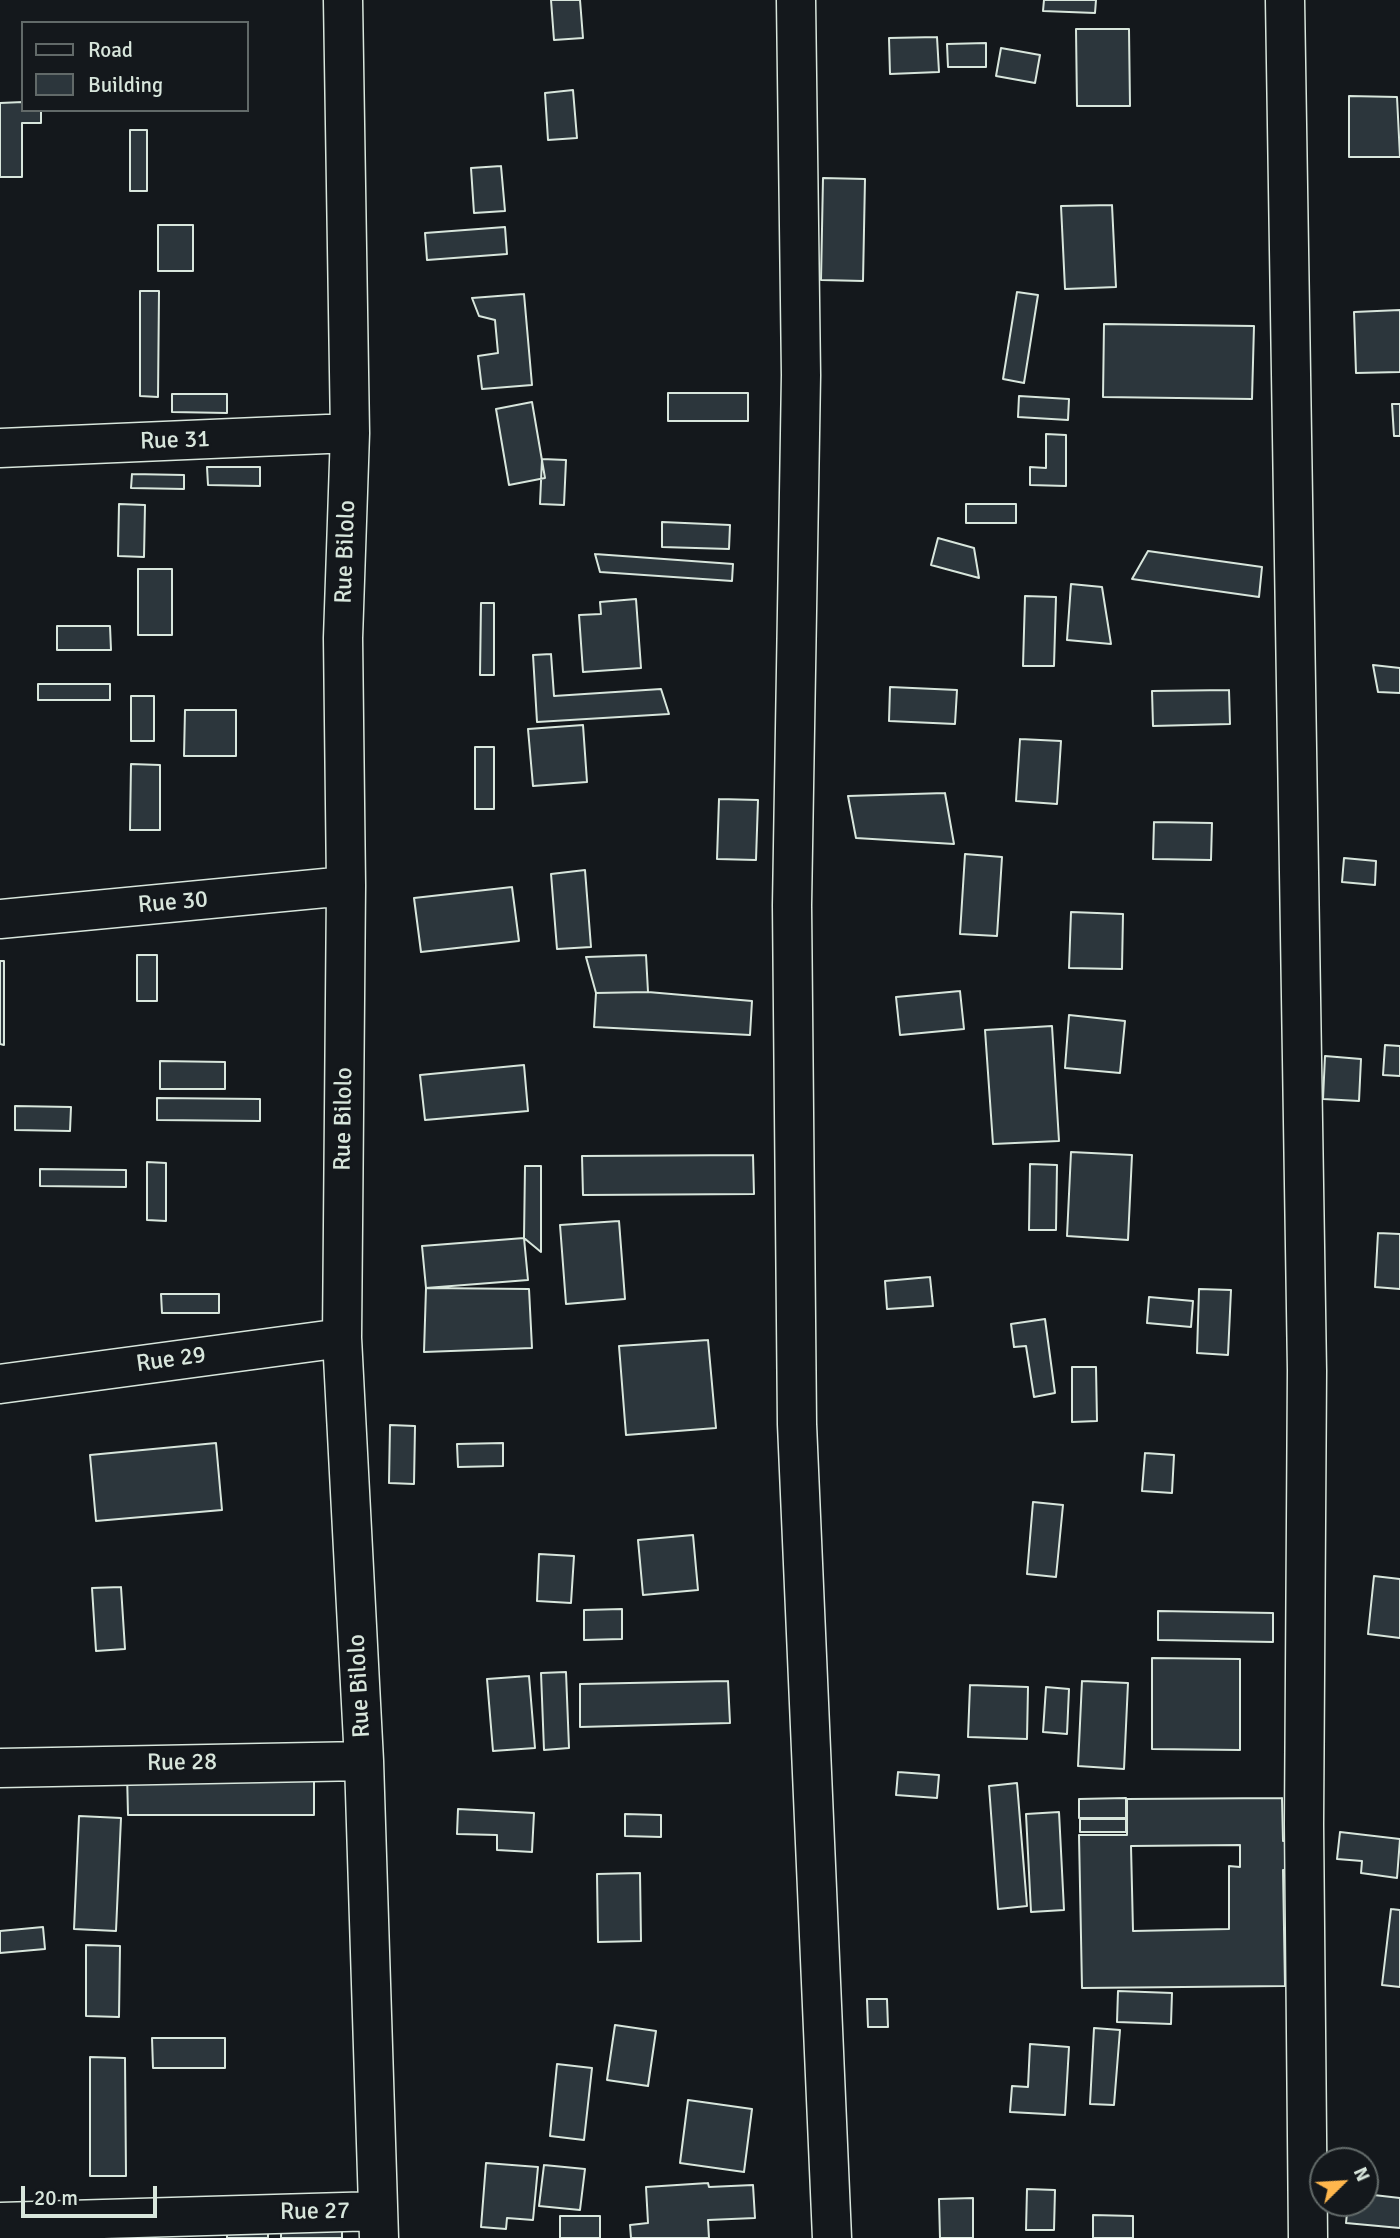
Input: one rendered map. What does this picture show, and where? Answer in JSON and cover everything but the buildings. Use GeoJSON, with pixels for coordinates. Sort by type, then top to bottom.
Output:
{"type":"FeatureCollection","features":[{"type":"Feature","properties":{"kind":"street","name":"Rue Bilolo"},"geometry":{"type":"LineString","coordinates":[[343,0],[350,433],[343,638],[346,886],[342,1338],[364,1762],[378,2224]]}},
{"type":"Feature","properties":{"kind":"street"},"geometry":{"type":"LineString","coordinates":[[796,0],[801,375],[792,905],[797,1424],[832,2238]]}},
{"type":"Feature","properties":{"kind":"street"},"geometry":{"type":"LineString","coordinates":[[1285,0],[1307,1370],[1304,1838],[1308,2238]]}},
{"type":"Feature","properties":{"kind":"street","name":"Rue 31"},"geometry":{"type":"LineString","coordinates":[[0,448],[350,433]]}},
{"type":"Feature","properties":{"kind":"street","name":"Rue 30"},"geometry":{"type":"LineString","coordinates":[[0,919],[346,886]]}},
{"type":"Feature","properties":{"kind":"street","name":"Rue 29"},"geometry":{"type":"LineString","coordinates":[[0,1384],[342,1338]]}},
{"type":"Feature","properties":{"kind":"street","name":"Rue 28"},"geometry":{"type":"LineString","coordinates":[[0,1768],[364,1762]]}},
{"type":"Feature","properties":{"kind":"street","name":"Rue 27"},"geometry":{"type":"LineString","coordinates":[[0,2222],[378,2224]]}}]}
